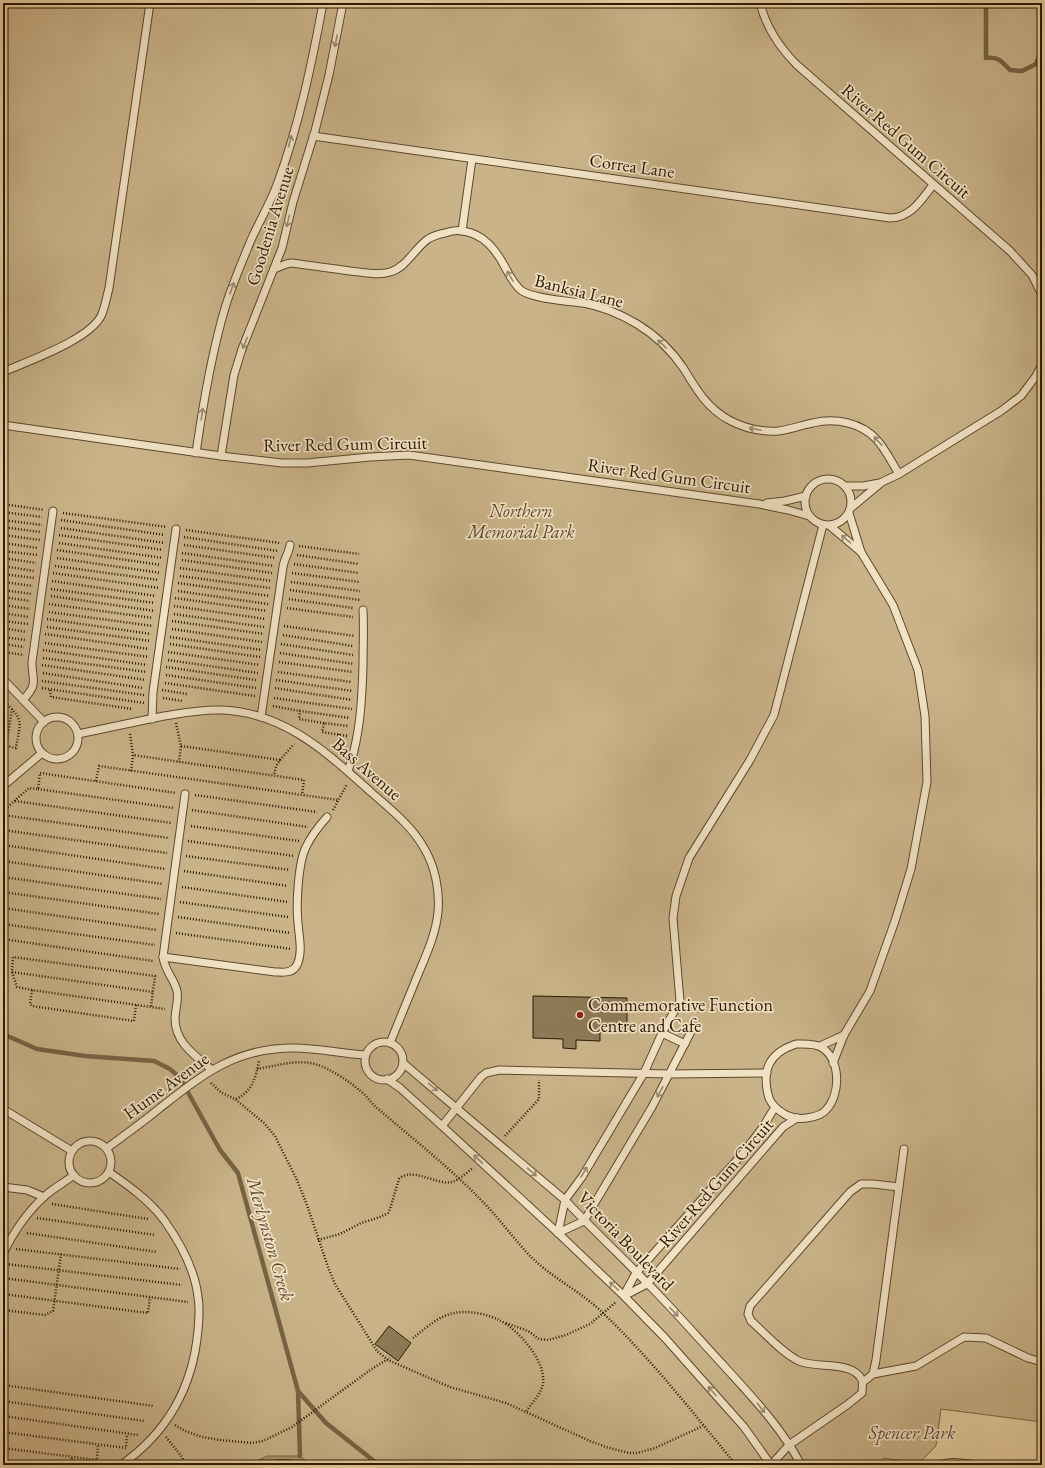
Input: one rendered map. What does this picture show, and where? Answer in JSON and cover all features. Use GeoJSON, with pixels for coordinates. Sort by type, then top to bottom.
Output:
{"type":"FeatureCollection","features":[{"type":"Feature","properties":{"kind":"lane"},"geometry":{"type":"LineString","coordinates":[[3,372],[78,338],[94,327],[102,315],[109,288],[150,3]]}},
{"type":"Feature","properties":{"kind":"lane","name":"Goodenia Avenue"},"geometry":{"type":"LineString","coordinates":[[196,453],[205,394],[218,332],[251,239],[271,200],[287,155],[309,69],[323,3]]}},
{"type":"Feature","properties":{"kind":"lane","name":"Goodenia Avenue"},"geometry":{"type":"LineString","coordinates":[[221,456],[234,376],[242,349],[282,248],[293,202],[314,136],[329,75],[344,3]]}},
{"type":"Feature","properties":{"kind":"lane","name":"River Red Gum Circuit"},"geometry":{"type":"LineString","coordinates":[[760,3],[768,25],[777,41],[797,65],[1010,251],[1032,275],[1042,295]]}},
{"type":"Feature","properties":{"kind":"lane","name":"Correa Lane"},"geometry":{"type":"LineString","coordinates":[[314,136],[890,218],[896,218],[909,212],[933,185]]}},
{"type":"Feature","properties":{"kind":"lane"},"geometry":{"type":"LineString","coordinates":[[462,231],[472,159]]}},
{"type":"Feature","properties":{"kind":"lane","name":"Banksia Lane"},"geometry":{"type":"LineString","coordinates":[[274,269],[286,264],[292,264],[382,274],[397,269],[405,264],[428,240],[451,231],[472,233],[491,245],[498,254],[511,279],[523,292],[531,295],[601,308],[629,319],[640,326],[664,345],[675,357],[707,404],[729,420],[742,426],[765,431],[788,430],[823,421],[840,422],[857,426],[869,432],[877,439],[899,474]]}},
{"type":"Feature","properties":{"kind":"lane"},"geometry":{"type":"LineString","coordinates":[[846,486],[863,486],[882,482],[899,474],[1001,411],[1021,396],[1036,376],[1042,364]]}},
{"type":"Feature","properties":{"kind":"lane","name":"River Red Gum Circuit"},"geometry":{"type":"LineString","coordinates":[[3,425],[196,453],[282,463],[307,463],[370,456],[408,455],[759,504],[809,516]]}},
{"type":"Feature","properties":{"kind":"lane"},"geometry":{"type":"LineString","coordinates":[[833,1063],[844,1035],[870,991],[895,921],[911,869],[927,782],[925,716],[918,670],[893,605],[861,552],[850,510],[852,500],[850,493],[846,486],[834,479],[819,480],[808,489],[805,503],[809,516],[815,522],[826,525],[838,524],[844,520],[850,510],[882,482]]}},
{"type":"Feature","properties":{"kind":"lane","name":"River Red Gum Circuit"},"geometry":{"type":"LineString","coordinates":[[759,504],[785,501],[806,496]]}},
{"type":"Feature","properties":{"kind":"lane"},"geometry":{"type":"LineString","coordinates":[[23,700],[30,693],[33,679],[32,660],[51,523]]}},
{"type":"Feature","properties":{"kind":"lane"},"geometry":{"type":"LineString","coordinates":[[826,525],[861,552]]}},
{"type":"Feature","properties":{"kind":"lane"},"geometry":{"type":"LineString","coordinates":[[558,1233],[565,1200],[582,1177],[644,1072],[662,1033],[680,1001],[673,918],[676,896],[689,858],[750,760],[774,715],[826,525]]}},
{"type":"Feature","properties":{"kind":"lane"},"geometry":{"type":"LineString","coordinates":[[152,718],[156,670],[175,532]]}},
{"type":"Feature","properties":{"kind":"lane"},"geometry":{"type":"LineString","coordinates":[[261,717],[273,629],[282,578]]}},
{"type":"Feature","properties":{"kind":"lane"},"geometry":{"type":"LineString","coordinates":[[350,773],[358,737],[362,692],[364,637],[363,610]]}},
{"type":"Feature","properties":{"kind":"lane"},"geometry":{"type":"LineString","coordinates":[[3,679],[44,722]]}},
{"type":"Feature","properties":{"kind":"lane","name":"Bass Avenue"},"geometry":{"type":"LineString","coordinates":[[78,734],[152,718],[194,711],[222,710],[245,713],[269,720],[302,736],[321,748],[389,808],[410,829],[424,846],[430,859],[438,892],[438,912],[430,945],[390,1043]]}},
{"type":"Feature","properties":{"kind":"lane"},"geometry":{"type":"LineString","coordinates":[[50,718],[64,718],[76,727],[78,741],[76,747],[67,757],[54,759],[47,757],[42,752],[36,740],[36,733],[44,722],[50,718]]}},
{"type":"Feature","properties":{"kind":"lane"},"geometry":{"type":"LineString","coordinates":[[3,786],[42,752]]}},
{"type":"Feature","properties":{"kind":"lane"},"geometry":{"type":"LineString","coordinates":[[185,794],[164,946],[164,966],[177,992],[176,1025],[179,1038],[184,1045],[212,1070]]}},
{"type":"Feature","properties":{"kind":"lane"},"geometry":{"type":"LineString","coordinates":[[164,960],[275,972],[289,972],[296,967],[300,950],[297,903],[302,857],[308,842],[326,817]]}},
{"type":"Feature","properties":{"kind":"lane"},"geometry":{"type":"LineString","coordinates":[[558,1233],[584,1221],[652,1107],[694,1026]]}},
{"type":"Feature","properties":{"kind":"lane"},"geometry":{"type":"LineString","coordinates":[[662,1033],[684,1044]]}},
{"type":"Feature","properties":{"kind":"lane"},"geometry":{"type":"LineString","coordinates":[[820,1046],[844,1035]]}},
{"type":"Feature","properties":{"kind":"lane"},"geometry":{"type":"LineString","coordinates":[[384,1042],[390,1043],[396,1046],[400,1051],[403,1062],[398,1074],[387,1079],[381,1079],[374,1077],[369,1073],[366,1068],[365,1055],[373,1045],[384,1042]]}},
{"type":"Feature","properties":{"kind":"lane"},"geometry":{"type":"LineString","coordinates":[[796,1044],[820,1046],[830,1056],[833,1063],[836,1077],[836,1091],[832,1101],[826,1111],[815,1117],[803,1119],[790,1117],[779,1111],[770,1102],[767,1091],[767,1066],[774,1056],[784,1048],[796,1044]]}},
{"type":"Feature","properties":{"kind":"lane","name":"Hume Avenue"},"geometry":{"type":"LineString","coordinates":[[107,1148],[203,1075],[229,1061],[247,1054],[284,1048],[312,1048],[365,1055]]}},
{"type":"Feature","properties":{"kind":"lane","name":"Victoria Boulevard"},"geometry":{"type":"LineString","coordinates":[[403,1062],[565,1200],[584,1221],[612,1247],[759,1405],[789,1445],[801,1465]]}},
{"type":"Feature","properties":{"kind":"lane"},"geometry":{"type":"LineString","coordinates":[[442,1126],[481,1077],[486,1073],[499,1070],[644,1072],[669,1074],[767,1072]]}},
{"type":"Feature","properties":{"kind":"lane"},"geometry":{"type":"LineString","coordinates":[[387,1079],[400,1088],[442,1126],[624,1296],[665,1338],[744,1427],[771,1465],[789,1445],[847,1405],[862,1392],[863,1382],[857,1372],[846,1368],[800,1361],[788,1354],[751,1321],[748,1314],[750,1306],[850,1192],[861,1184],[899,1187]]}},
{"type":"Feature","properties":{"kind":"lane","name":"River Red Gum Circuit"},"geometry":{"type":"LineString","coordinates":[[624,1296],[636,1273],[745,1151],[764,1127],[775,1106]]}},
{"type":"Feature","properties":{"kind":"lane"},"geometry":{"type":"LineString","coordinates":[[3,1109],[72,1151]]}},
{"type":"Feature","properties":{"kind":"lane","name":"River Red Gum Circuit"},"geometry":{"type":"LineString","coordinates":[[624,1296],[648,1284],[783,1127],[796,1118]]}},
{"type":"Feature","properties":{"kind":"lane"},"geometry":{"type":"LineString","coordinates":[[89,1141],[96,1141],[102,1144],[107,1148],[112,1160],[109,1172],[99,1181],[92,1183],[86,1182],[74,1175],[69,1164],[72,1151],[76,1146],[89,1141]]}},
{"type":"Feature","properties":{"kind":"lane"},"geometry":{"type":"LineString","coordinates":[[873,1374],[904,1149]]}},
{"type":"Feature","properties":{"kind":"lane"},"geometry":{"type":"LineString","coordinates":[[109,1172],[135,1191],[152,1206],[164,1220],[192,1271],[198,1297],[196,1350],[189,1379],[173,1412],[151,1441],[138,1453],[121,1465]]}},
{"type":"Feature","properties":{"kind":"lane"},"geometry":{"type":"LineString","coordinates":[[4,1251],[26,1217],[42,1200],[74,1175]]}},
{"type":"Feature","properties":{"kind":"lane"},"geometry":{"type":"LineString","coordinates":[[3,1187],[26,1190],[42,1200]]}},
{"type":"Feature","properties":{"kind":"lane"},"geometry":{"type":"LineString","coordinates":[[863,1382],[873,1374],[916,1366],[964,1337],[986,1338],[1028,1358],[1042,1362]]}},
{"type":"Feature","properties":{"kind":"lane"},"geometry":{"type":"LineString","coordinates":[[941,1465],[944,1463],[977,1465]]}},
{"type":"Feature","properties":{"kind":"path"},"geometry":{"type":"LineString","coordinates":[[3,504],[51,523],[172,555],[282,578],[362,601]]}},
{"type":"Feature","properties":{"kind":"path"},"geometry":{"type":"LineString","coordinates":[[3,512],[172,555],[282,578],[360,591]]}},
{"type":"Feature","properties":{"kind":"path"},"geometry":{"type":"LineString","coordinates":[[3,520],[175,532],[282,578],[363,610]]}},
{"type":"Feature","properties":{"kind":"path"},"geometry":{"type":"LineString","coordinates":[[3,527],[51,523],[175,532],[282,578],[364,619]]}},
{"type":"Feature","properties":{"kind":"path"},"geometry":{"type":"LineString","coordinates":[[3,535],[168,586],[282,578],[360,582]]}},
{"type":"Feature","properties":{"kind":"path"},"geometry":{"type":"LineString","coordinates":[[3,543],[48,549],[172,555],[282,578]]}},
{"type":"Feature","properties":{"kind":"path"},"geometry":{"type":"LineString","coordinates":[[3,550],[48,549],[172,555],[282,578]]}},
{"type":"Feature","properties":{"kind":"path"},"geometry":{"type":"LineString","coordinates":[[3,590],[43,584],[168,586],[282,578],[359,554]]}},
{"type":"Feature","properties":{"kind":"path"},"geometry":{"type":"LineString","coordinates":[[3,558],[43,584],[164,612],[273,629]]}},
{"type":"Feature","properties":{"kind":"path"},"geometry":{"type":"LineString","coordinates":[[3,582],[168,586],[282,578],[359,564]]}},
{"type":"Feature","properties":{"kind":"path"},"geometry":{"type":"LineString","coordinates":[[3,566],[43,584],[164,612],[273,629],[364,637]]}},
{"type":"Feature","properties":{"kind":"path"},"geometry":{"type":"LineString","coordinates":[[3,597],[43,584],[168,586],[359,573]]}},
{"type":"Feature","properties":{"kind":"path"},"geometry":{"type":"LineString","coordinates":[[3,574],[164,612],[273,629],[363,647]]}},
{"type":"Feature","properties":{"kind":"path"},"geometry":{"type":"LineString","coordinates":[[3,605],[37,622],[161,635],[267,672],[300,711],[359,719]]}},
{"type":"Feature","properties":{"kind":"path"},"geometry":{"type":"LineString","coordinates":[[3,613],[159,650],[362,692]]}},
{"type":"Feature","properties":{"kind":"path"},"geometry":{"type":"LineString","coordinates":[[3,621],[37,622],[161,635],[267,672],[361,701]]}},
{"type":"Feature","properties":{"kind":"path"},"geometry":{"type":"LineString","coordinates":[[3,628],[37,622],[161,635],[267,672],[360,710]]}},
{"type":"Feature","properties":{"kind":"path"},"geometry":{"type":"LineString","coordinates":[[3,636],[34,645],[156,670],[267,672],[362,684]]}},
{"type":"Feature","properties":{"kind":"path"},"geometry":{"type":"LineString","coordinates":[[3,644],[34,645],[156,670],[267,672],[363,656]]}},
{"type":"Feature","properties":{"kind":"path"},"geometry":{"type":"LineString","coordinates":[[3,652],[32,660],[156,670],[363,674]]}},
{"type":"Feature","properties":{"kind":"path"},"geometry":{"type":"LineString","coordinates":[[32,660],[156,670],[267,672],[363,665]]}},
{"type":"Feature","properties":{"kind":"path"},"geometry":{"type":"LineString","coordinates":[[33,679],[50,690],[153,697],[187,694]]}},
{"type":"Feature","properties":{"kind":"path"},"geometry":{"type":"LineString","coordinates":[[33,679],[183,701]]}},
{"type":"Feature","properties":{"kind":"path"},"geometry":{"type":"LineString","coordinates":[[33,679],[153,697]]}},
{"type":"Feature","properties":{"kind":"path"},"geometry":{"type":"LineString","coordinates":[[50,690],[51,697],[132,709]]}},
{"type":"Feature","properties":{"kind":"path"},"geometry":{"type":"LineString","coordinates":[[3,700],[19,717],[20,722],[16,748],[6,746]]}},
{"type":"Feature","properties":{"kind":"path"},"geometry":{"type":"LineString","coordinates":[[3,766],[12,709]]}},
{"type":"Feature","properties":{"kind":"path"},"geometry":{"type":"LineString","coordinates":[[300,711],[299,719],[358,728]]}},
{"type":"Feature","properties":{"kind":"path"},"geometry":{"type":"LineString","coordinates":[[175,714],[181,746],[179,762]]}},
{"type":"Feature","properties":{"kind":"path"},"geometry":{"type":"LineString","coordinates":[[324,723],[322,732],[358,737]]}},
{"type":"Feature","properties":{"kind":"path"},"geometry":{"type":"LineString","coordinates":[[128,724],[133,755],[131,771]]}},
{"type":"Feature","properties":{"kind":"path"},"geometry":{"type":"LineString","coordinates":[[274,775],[276,766],[280,760],[302,736]]}},
{"type":"Feature","properties":{"kind":"path"},"geometry":{"type":"LineString","coordinates":[[181,746],[280,760]]}},
{"type":"Feature","properties":{"kind":"path"},"geometry":{"type":"LineString","coordinates":[[133,755],[304,780],[302,795]]}},
{"type":"Feature","properties":{"kind":"path"},"geometry":{"type":"LineString","coordinates":[[96,781],[98,766],[338,800]]}},
{"type":"Feature","properties":{"kind":"path"},"geometry":{"type":"LineString","coordinates":[[3,811],[29,788],[38,789],[40,773],[324,813],[326,817],[331,813],[350,773]]}},
{"type":"Feature","properties":{"kind":"path"},"geometry":{"type":"LineString","coordinates":[[14,801],[308,842]]}},
{"type":"Feature","properties":{"kind":"path"},"geometry":{"type":"LineString","coordinates":[[3,815],[302,857]]}},
{"type":"Feature","properties":{"kind":"path"},"geometry":{"type":"LineString","coordinates":[[3,830],[300,872]]}},
{"type":"Feature","properties":{"kind":"path"},"geometry":{"type":"LineString","coordinates":[[3,845],[298,888]]}},
{"type":"Feature","properties":{"kind":"path"},"geometry":{"type":"LineString","coordinates":[[3,861],[297,903]]}},
{"type":"Feature","properties":{"kind":"path"},"geometry":{"type":"LineString","coordinates":[[3,877],[298,918]]}},
{"type":"Feature","properties":{"kind":"path"},"geometry":{"type":"LineString","coordinates":[[3,892],[299,934]]}},
{"type":"Feature","properties":{"kind":"path"},"geometry":{"type":"LineString","coordinates":[[3,908],[300,950]]}},
{"type":"Feature","properties":{"kind":"path"},"geometry":{"type":"LineString","coordinates":[[3,924],[164,946]]}},
{"type":"Feature","properties":{"kind":"path"},"geometry":{"type":"LineString","coordinates":[[3,939],[164,960]]}},
{"type":"Feature","properties":{"kind":"path"},"geometry":{"type":"LineString","coordinates":[[151,1007],[155,976],[13,956],[12,972],[18,987],[176,1011]]}},
{"type":"Feature","properties":{"kind":"path"},"geometry":{"type":"LineString","coordinates":[[12,972],[153,992]]}},
{"type":"Feature","properties":{"kind":"path"},"geometry":{"type":"LineString","coordinates":[[32,990],[30,1004],[32,1006],[134,1021],[136,1005]]}},
{"type":"Feature","properties":{"kind":"path"},"geometry":{"type":"LineString","coordinates":[[235,1099],[248,1092],[254,1079],[261,1051]]}},
{"type":"Feature","properties":{"kind":"path"},"geometry":{"type":"LineString","coordinates":[[257,1069],[307,1063],[321,1066],[360,1090],[376,1107],[413,1138],[495,1215],[532,1258],[603,1312],[647,1359],[736,1465]]}},
{"type":"Feature","properties":{"kind":"path"},"geometry":{"type":"LineString","coordinates":[[498,1143],[539,1099],[539,1071]]}},
{"type":"Feature","properties":{"kind":"path"},"geometry":{"type":"LineString","coordinates":[[203,1075],[214,1087],[222,1093],[235,1099],[264,1123],[275,1136],[297,1180],[328,1268],[343,1296],[377,1351],[389,1359],[450,1387],[494,1399],[590,1441],[629,1453],[636,1453],[655,1448],[703,1426]]}},
{"type":"Feature","properties":{"kind":"path"},"geometry":{"type":"LineString","coordinates":[[318,1240],[331,1238],[360,1223],[388,1213],[399,1179],[402,1177],[414,1175],[448,1183],[454,1182],[481,1162]]}},
{"type":"Feature","properties":{"kind":"path"},"geometry":{"type":"LineString","coordinates":[[42,1200],[148,1218]]}},
{"type":"Feature","properties":{"kind":"path"},"geometry":{"type":"LineString","coordinates":[[26,1217],[155,1235]]}},
{"type":"Feature","properties":{"kind":"path"},"geometry":{"type":"LineString","coordinates":[[16,1232],[157,1252]]}},
{"type":"Feature","properties":{"kind":"path"},"geometry":{"type":"LineString","coordinates":[[4,1251],[61,1254],[192,1271]]}},
{"type":"Feature","properties":{"kind":"path"},"geometry":{"type":"LineString","coordinates":[[3,1310],[45,1316],[53,1311],[61,1254]]}},
{"type":"Feature","properties":{"kind":"path"},"geometry":{"type":"LineString","coordinates":[[3,1264],[182,1285]]}},
{"type":"Feature","properties":{"kind":"path"},"geometry":{"type":"LineString","coordinates":[[3,1278],[198,1303]]}},
{"type":"Feature","properties":{"kind":"path"},"geometry":{"type":"LineString","coordinates":[[3,1294],[148,1313],[150,1297]]}},
{"type":"Feature","properties":{"kind":"path"},"geometry":{"type":"LineString","coordinates":[[413,1338],[437,1320],[454,1313],[481,1314],[528,1331],[539,1339],[548,1340],[566,1336],[586,1326],[624,1296]]}},
{"type":"Feature","properties":{"kind":"path"},"geometry":{"type":"LineString","coordinates":[[504,1323],[517,1333],[531,1349],[542,1371],[542,1387],[526,1412]]}},
{"type":"Feature","properties":{"kind":"path"},"geometry":{"type":"LineString","coordinates":[[166,1420],[185,1431],[202,1437],[252,1443],[263,1441],[292,1428],[373,1368],[389,1359]]}},
{"type":"Feature","properties":{"kind":"path"},"geometry":{"type":"LineString","coordinates":[[3,1385],[154,1406]]}},
{"type":"Feature","properties":{"kind":"path"},"geometry":{"type":"LineString","coordinates":[[3,1401],[144,1421]]}},
{"type":"Feature","properties":{"kind":"path"},"geometry":{"type":"LineString","coordinates":[[3,1416],[138,1435]]}},
{"type":"Feature","properties":{"kind":"path"},"geometry":{"type":"LineString","coordinates":[[159,1429],[182,1457],[186,1465]]}},
{"type":"Feature","properties":{"kind":"path"},"geometry":{"type":"LineString","coordinates":[[3,1432],[126,1448],[127,1434]]}},
{"type":"Feature","properties":{"kind":"path"},"geometry":{"type":"LineString","coordinates":[[3,1448],[97,1460],[98,1444]]}},
{"type":"Feature","properties":{"kind":"path"},"geometry":{"type":"LineString","coordinates":[[71,1465],[72,1457]]}},
{"type":"Feature","properties":{"kind":"path"},"geometry":{"type":"LineString","coordinates":[[3,1464],[11,1465]]}},
{"type":"Feature","properties":{"kind":"green space","name":"Northern Memorial Park"},"geometry":{"type":"Polygon","coordinates":[[[3,3],[1042,3],[1042,1422],[941,1409],[936,1446],[919,1463],[883,1458],[882,1465],[3,1465],[3,3]]]}},
{"type":"Feature","properties":{"kind":"water"},"geometry":{"type":"Polygon","coordinates":[[[267,1456],[300,1456],[312,1465],[248,1465],[267,1456]]]}},
{"type":"Feature","properties":{"kind":"building","name":"Commemorative Function Centre and Cafe"},"geometry":{"type":"Polygon","coordinates":[[[533,996],[627,998],[627,1032],[600,1032],[600,1041],[576,1040],[576,1049],[563,1048],[563,1039],[533,1038],[533,996]]]}},
{"type":"Feature","properties":{"kind":"building"},"geometry":{"type":"Polygon","coordinates":[[[389,1326],[411,1343],[398,1361],[375,1344],[389,1326]]]}},
{"type":"Feature","properties":{"kind":"waterway"},"geometry":{"type":"LineString","coordinates":[[986,3],[986,58],[1000,60],[1010,70],[1022,71],[1036,64],[1039,56],[1042,54]]}},
{"type":"Feature","properties":{"kind":"waterway","name":"Merlynston Creek"},"geometry":{"type":"LineString","coordinates":[[3,1034],[37,1049],[85,1056],[154,1061],[170,1069],[180,1078],[220,1150],[238,1173],[298,1391],[300,1456]]}},
{"type":"Feature","properties":{"kind":"waterway","name":"Merlynston Creek"},"geometry":{"type":"LineString","coordinates":[[298,1391],[326,1423],[379,1465]]}},
{"type":"Feature","properties":{"kind":"place","name":"Commemorative Function Centre and Cafe"},"geometry":{"type":"Point","coordinates":[580,1015]}},
{"type":"Feature","properties":{"kind":"park label","name":"Spencer Park"},"geometry":{"type":"Point","coordinates":[912,1433]}}]}
